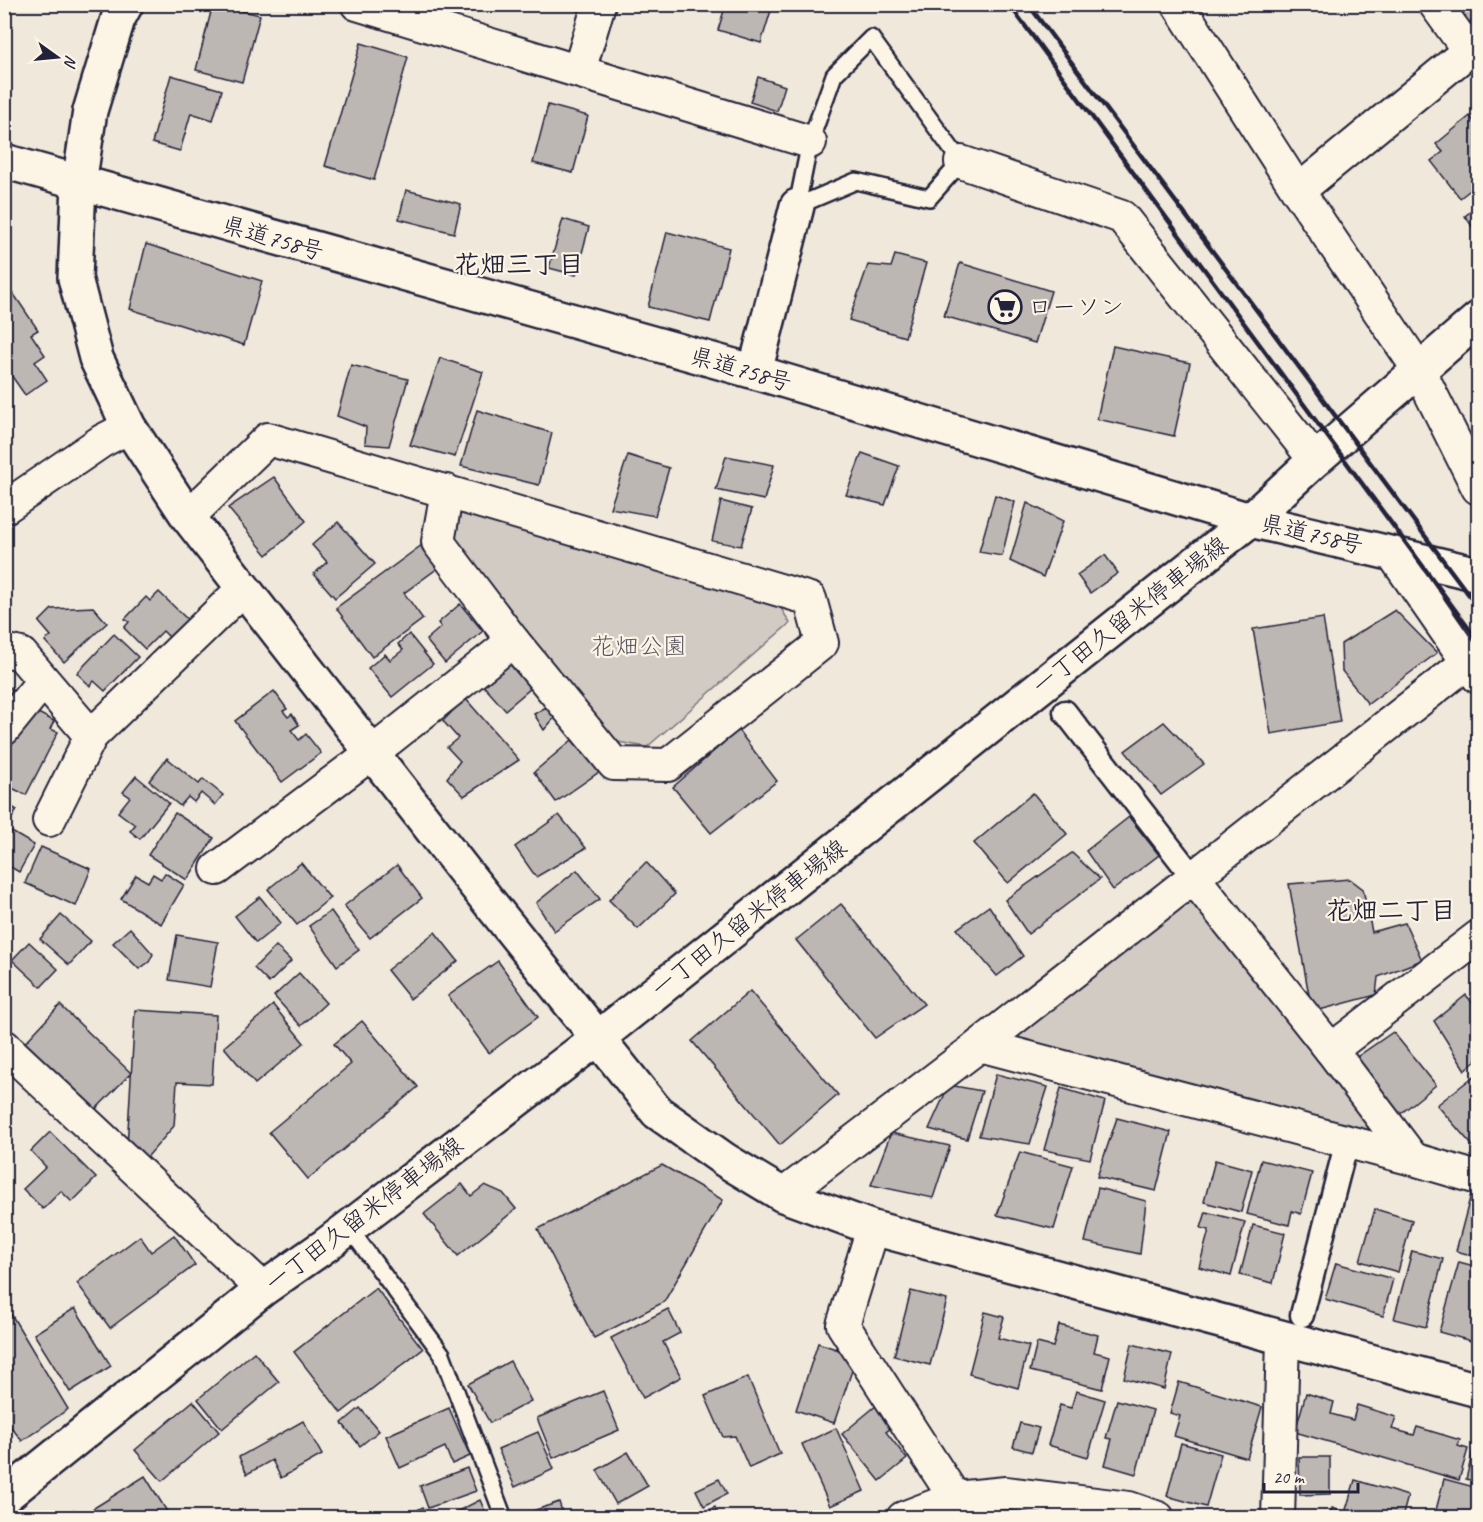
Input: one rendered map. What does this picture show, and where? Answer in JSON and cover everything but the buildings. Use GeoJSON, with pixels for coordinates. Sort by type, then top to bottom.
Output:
{"type":"FeatureCollection","features":[{"type":"Feature","properties":{"kind":"main road"},"geometry":{"type":"LineString","coordinates":[[126,4],[118,19],[90,111],[80,184],[75,278],[96,358],[129,426],[188,517],[657,1112],[725,1160],[783,1195],[873,1228],[1292,1327],[1479,1390]]}},
{"type":"Feature","properties":{"kind":"main road","name":"県道758号"},"geometry":{"type":"LineString","coordinates":[[4,161],[755,372],[1250,520],[1479,574]]}},
{"type":"Feature","properties":{"kind":"main road"},"geometry":{"type":"LineString","coordinates":[[755,372],[797,206]]}},
{"type":"Feature","properties":{"kind":"main road","name":"一丁田久留米停車場線"},"geometry":{"type":"LineString","coordinates":[[4,1497],[263,1289],[349,1228],[598,1038],[1250,520],[1315,460],[1479,319]]}},
{"type":"Feature","properties":{"kind":"street"},"geometry":{"type":"LineString","coordinates":[[579,71],[599,4]]}},
{"type":"Feature","properties":{"kind":"street"},"geometry":{"type":"LineString","coordinates":[[1178,4],[1298,191],[1419,370],[1479,488]]}},
{"type":"Feature","properties":{"kind":"street"},"geometry":{"type":"LineString","coordinates":[[1298,191],[1474,47],[1435,4]]}},
{"type":"Feature","properties":{"kind":"street"},"geometry":{"type":"LineString","coordinates":[[363,6],[810,142]]}},
{"type":"Feature","properties":{"kind":"street"},"geometry":{"type":"LineString","coordinates":[[961,162],[1122,217],[1315,460]]}},
{"type":"Feature","properties":{"kind":"street"},"geometry":{"type":"LineString","coordinates":[[4,508],[102,441],[129,426]]}},
{"type":"Feature","properties":{"kind":"street"},"geometry":{"type":"LineString","coordinates":[[188,517],[268,439],[447,491],[810,599],[822,643],[668,765],[614,764],[513,641],[438,542],[447,491]]}},
{"type":"Feature","properties":{"kind":"street"},"geometry":{"type":"LineString","coordinates":[[783,1195],[980,1045],[1193,877],[1473,670],[1392,554]]}},
{"type":"Feature","properties":{"kind":"street"},"geometry":{"type":"LineString","coordinates":[[49,820],[91,736],[244,588]]}},
{"type":"Feature","properties":{"kind":"street"},"geometry":{"type":"LineString","coordinates":[[217,869],[372,753],[513,641]]}},
{"type":"Feature","properties":{"kind":"street"},"geometry":{"type":"LineString","coordinates":[[4,650],[21,654],[91,736]]}},
{"type":"Feature","properties":{"kind":"street"},"geometry":{"type":"LineString","coordinates":[[4,729],[42,681]]}},
{"type":"Feature","properties":{"kind":"street"},"geometry":{"type":"LineString","coordinates":[[1065,712],[1331,1050],[1413,1159]]}},
{"type":"Feature","properties":{"kind":"street"},"geometry":{"type":"LineString","coordinates":[[1331,1050],[1479,937]]}},
{"type":"Feature","properties":{"kind":"street"},"geometry":{"type":"LineString","coordinates":[[980,1045],[1479,1178]]}},
{"type":"Feature","properties":{"kind":"street"},"geometry":{"type":"LineString","coordinates":[[4,1046],[263,1289]]}},
{"type":"Feature","properties":{"kind":"street"},"geometry":{"type":"LineString","coordinates":[[1278,1518],[1292,1327],[1347,1142]]}},
{"type":"Feature","properties":{"kind":"street"},"geometry":{"type":"LineString","coordinates":[[873,1228],[843,1325],[955,1498]]}},
{"type":"Feature","properties":{"kind":"street"},"geometry":{"type":"LineString","coordinates":[[903,1518],[955,1498],[1006,1493],[1138,1514]]}},
{"type":"Feature","properties":{"kind":"lane"},"geometry":{"type":"LineString","coordinates":[[872,38],[961,162],[929,198],[856,181],[797,206],[810,142],[834,75],[872,38]]}},
{"type":"Feature","properties":{"kind":"lane"},"geometry":{"type":"LineString","coordinates":[[349,1228],[442,1354],[504,1518]]}},
{"type":"Feature","properties":{"kind":"green space","name":"花畑公園"},"geometry":{"type":"Polygon","coordinates":[[[461,512],[776,600],[790,623],[647,747],[612,741],[453,544],[461,512]]]}},
{"type":"Feature","properties":{"kind":"green space"},"geometry":{"type":"Polygon","coordinates":[[[1193,888],[1385,1140],[1002,1039],[1193,888]]]}},
{"type":"Feature","properties":{"kind":"railway"},"geometry":{"type":"LineString","coordinates":[[1009,4],[1478,641]]}},
{"type":"Feature","properties":{"kind":"railway"},"geometry":{"type":"LineString","coordinates":[[1028,4],[1478,607]]}},
{"type":"Feature","properties":{"kind":"place","name":"ローソン"},"geometry":{"type":"Point","coordinates":[1005,307]}},
{"type":"Feature","properties":{"kind":"district","name":"花畑三丁目"},"geometry":{"type":"Point","coordinates":[519,264]}},
{"type":"Feature","properties":{"kind":"district","name":"花畑二丁目"},"geometry":{"type":"Point","coordinates":[1391,910]}}]}
